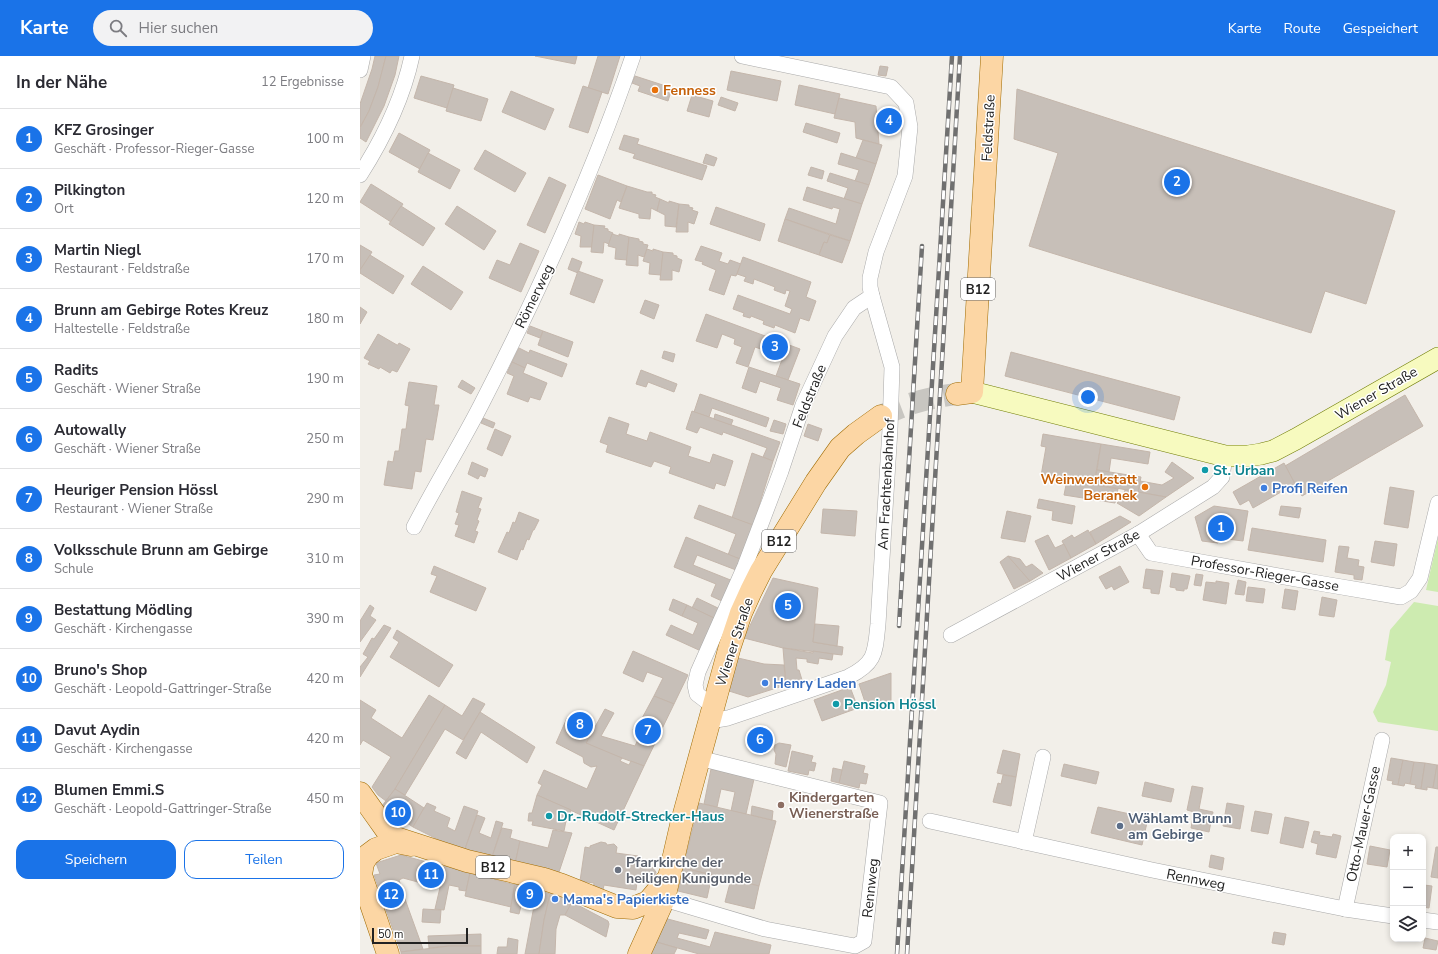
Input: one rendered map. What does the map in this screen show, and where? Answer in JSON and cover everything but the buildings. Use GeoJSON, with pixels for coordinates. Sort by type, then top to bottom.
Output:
{"type":"FeatureCollection","features":[{"type":"Feature","properties":{"kind":"main road","name":"Feldstraße"},"geometry":{"type":"LineString","coordinates":[[964,393],[992,56]]}},
{"type":"Feature","properties":{"kind":"main road","name":"Wiener Straße"},"geometry":{"type":"LineString","coordinates":[[964,393],[1225,456],[1248,456],[1273,451],[1438,358]]}},
{"type":"Feature","properties":{"kind":"main road","name":"Wiener Straße"},"geometry":{"type":"LineString","coordinates":[[659,898],[670,874],[681,826],[730,646],[741,613],[761,571],[816,482],[840,448],[881,416]]}},
{"type":"Feature","properties":{"kind":"main road"},"geometry":{"type":"LineString","coordinates":[[360,793],[387,831],[396,838],[424,847]]}},
{"type":"Feature","properties":{"kind":"main road"},"geometry":{"type":"LineString","coordinates":[[360,809],[374,836],[376,849]]}},
{"type":"Feature","properties":{"kind":"main road","name":"B12"},"geometry":{"type":"LineString","coordinates":[[388,954],[366,911],[361,875],[363,863],[368,855],[376,849],[396,842],[424,847],[467,862],[544,879],[617,907],[633,908],[659,898]]}},
{"type":"Feature","properties":{"kind":"main road","name":"B12"},"geometry":{"type":"LineString","coordinates":[[639,954],[659,898]]}},
{"type":"Feature","properties":{"kind":"main road","name":"B12"},"geometry":{"type":"LineString","coordinates":[[617,907],[632,922],[637,935],[639,954]]}},
{"type":"Feature","properties":{"kind":"street"},"geometry":{"type":"LineString","coordinates":[[360,70],[363,56]]}},
{"type":"Feature","properties":{"kind":"street"},"geometry":{"type":"LineString","coordinates":[[360,175],[386,128],[404,86],[412,56]]}},
{"type":"Feature","properties":{"kind":"street","name":"Römerweg"},"geometry":{"type":"LineString","coordinates":[[414,527],[481,405],[550,266],[592,167],[633,56]]}},
{"type":"Feature","properties":{"kind":"street"},"geometry":{"type":"LineString","coordinates":[[742,56],[892,87],[906,103],[910,127],[905,176],[876,252],[870,278],[872,296]]}},
{"type":"Feature","properties":{"kind":"street","name":"Feldstraße"},"geometry":{"type":"LineString","coordinates":[[712,714],[697,694],[695,685],[698,672],[745,566],[781,471],[803,405],[835,336],[854,308],[872,296]]}},
{"type":"Feature","properties":{"kind":"street","name":"Am Frachtenbahnhof"},"geometry":{"type":"LineString","coordinates":[[712,714],[728,718],[848,677],[862,670],[872,658],[876,648],[890,429],[892,367],[872,296]]}},
{"type":"Feature","properties":{"kind":"street","name":"Wiener Straße"},"geometry":{"type":"LineString","coordinates":[[951,635],[1138,534],[1213,487],[1222,476],[1225,456]]}},
{"type":"Feature","properties":{"kind":"street","name":"Professor-Rieger-Gasse"},"geometry":{"type":"LineString","coordinates":[[1138,534],[1151,553],[1401,597],[1412,591],[1420,578],[1438,503]]}},
{"type":"Feature","properties":{"kind":"street","name":"Otto-Mauer-Gasse"},"geometry":{"type":"LineString","coordinates":[[1345,909],[1382,740]]}},
{"type":"Feature","properties":{"kind":"street"},"geometry":{"type":"LineString","coordinates":[[1024,842],[1044,757]]}},
{"type":"Feature","properties":{"kind":"street","name":"Rennweg"},"geometry":{"type":"LineString","coordinates":[[659,898],[765,929],[855,946],[864,941],[880,803],[700,758]]}},
{"type":"Feature","properties":{"kind":"street","name":"Rennweg"},"geometry":{"type":"LineString","coordinates":[[930,821],[1152,870],[1345,909],[1390,916]]}},
{"type":"Feature","properties":{"kind":"street"},"geometry":{"type":"LineString","coordinates":[[1426,920],[1438,922]]}},
{"type":"Feature","properties":{"kind":"green space"},"geometry":{"type":"Polygon","coordinates":[[[1438,538],[1438,592],[1426,590],[1438,538]]]}},
{"type":"Feature","properties":{"kind":"green space"},"geometry":{"type":"Polygon","coordinates":[[[1414,602],[1438,606],[1438,731],[1378,722],[1373,712],[1386,685],[1391,662],[1385,660],[1390,630],[1414,602]]]}},
{"type":"Feature","properties":{"kind":"tunnel"},"geometry":{"type":"LineString","coordinates":[[881,416],[918,402],[957,394]]}},
{"type":"Feature","properties":{"kind":"railway"},"geometry":{"type":"LineString","coordinates":[[897,954],[952,56]]}},
{"type":"Feature","properties":{"kind":"railway"},"geometry":{"type":"LineString","coordinates":[[907,954],[960,56]]}},
{"type":"Feature","properties":{"kind":"railway"},"geometry":{"type":"LineString","coordinates":[[899,626],[922,246]]}},
{"type":"Feature","properties":{"kind":"place","name":"Fenness"},"geometry":{"type":"Point","coordinates":[655,90]}},
{"type":"Feature","properties":{"kind":"place","name":"Brunn am Gebirge Rotes Kreuz"},"geometry":{"type":"Point","coordinates":[889,121]}},
{"type":"Feature","properties":{"kind":"place","name":"Pilkington"},"geometry":{"type":"Point","coordinates":[1177,182]}},
{"type":"Feature","properties":{"kind":"place","name":"Martin Niegl"},"geometry":{"type":"Point","coordinates":[775,347]}},
{"type":"Feature","properties":{"kind":"place","name":"St. Urban"},"geometry":{"type":"Point","coordinates":[1205,470]}},
{"type":"Feature","properties":{"kind":"place","name":"Weinwerkstatt Beranek"},"geometry":{"type":"Point","coordinates":[1145,487]}},
{"type":"Feature","properties":{"kind":"place","name":"Profi Reifen"},"geometry":{"type":"Point","coordinates":[1264,488]}},
{"type":"Feature","properties":{"kind":"place","name":"KFZ Grosinger"},"geometry":{"type":"Point","coordinates":[1221,528]}},
{"type":"Feature","properties":{"kind":"place","name":"Radits"},"geometry":{"type":"Point","coordinates":[788,606]}},
{"type":"Feature","properties":{"kind":"place","name":"Henry Laden"},"geometry":{"type":"Point","coordinates":[765,683]}},
{"type":"Feature","properties":{"kind":"place","name":"Pension Hössl"},"geometry":{"type":"Point","coordinates":[836,704]}},
{"type":"Feature","properties":{"kind":"place","name":"Volksschule Brunn am Gebirge"},"geometry":{"type":"Point","coordinates":[580,725]}},
{"type":"Feature","properties":{"kind":"place","name":"Heuriger Pension Hössl"},"geometry":{"type":"Point","coordinates":[648,731]}},
{"type":"Feature","properties":{"kind":"place","name":"Autowally"},"geometry":{"type":"Point","coordinates":[760,740]}},
{"type":"Feature","properties":{"kind":"place","name":"Kindergarten Wienerstraße"},"geometry":{"type":"Point","coordinates":[781,805]}},
{"type":"Feature","properties":{"kind":"place","name":"Bruno's Shop"},"geometry":{"type":"Point","coordinates":[398,813]}},
{"type":"Feature","properties":{"kind":"place","name":"Dr.-Rudolf-Strecker-Haus"},"geometry":{"type":"Point","coordinates":[549,816]}},
{"type":"Feature","properties":{"kind":"place","name":"Wählamt Brunn am Gebirge"},"geometry":{"type":"Point","coordinates":[1120,826]}},
{"type":"Feature","properties":{"kind":"place","name":"Pfarrkirche der heiligen Kunigunde"},"geometry":{"type":"Point","coordinates":[618,870]}},
{"type":"Feature","properties":{"kind":"place","name":"Davut Aydin"},"geometry":{"type":"Point","coordinates":[431,875]}},
{"type":"Feature","properties":{"kind":"place","name":"Blumen Emmi.S"},"geometry":{"type":"Point","coordinates":[391,895]}},
{"type":"Feature","properties":{"kind":"place","name":"Bestattung Mödling"},"geometry":{"type":"Point","coordinates":[530,895]}},
{"type":"Feature","properties":{"kind":"place","name":"Mama's Papierkiste"},"geometry":{"type":"Point","coordinates":[555,899]}}]}
